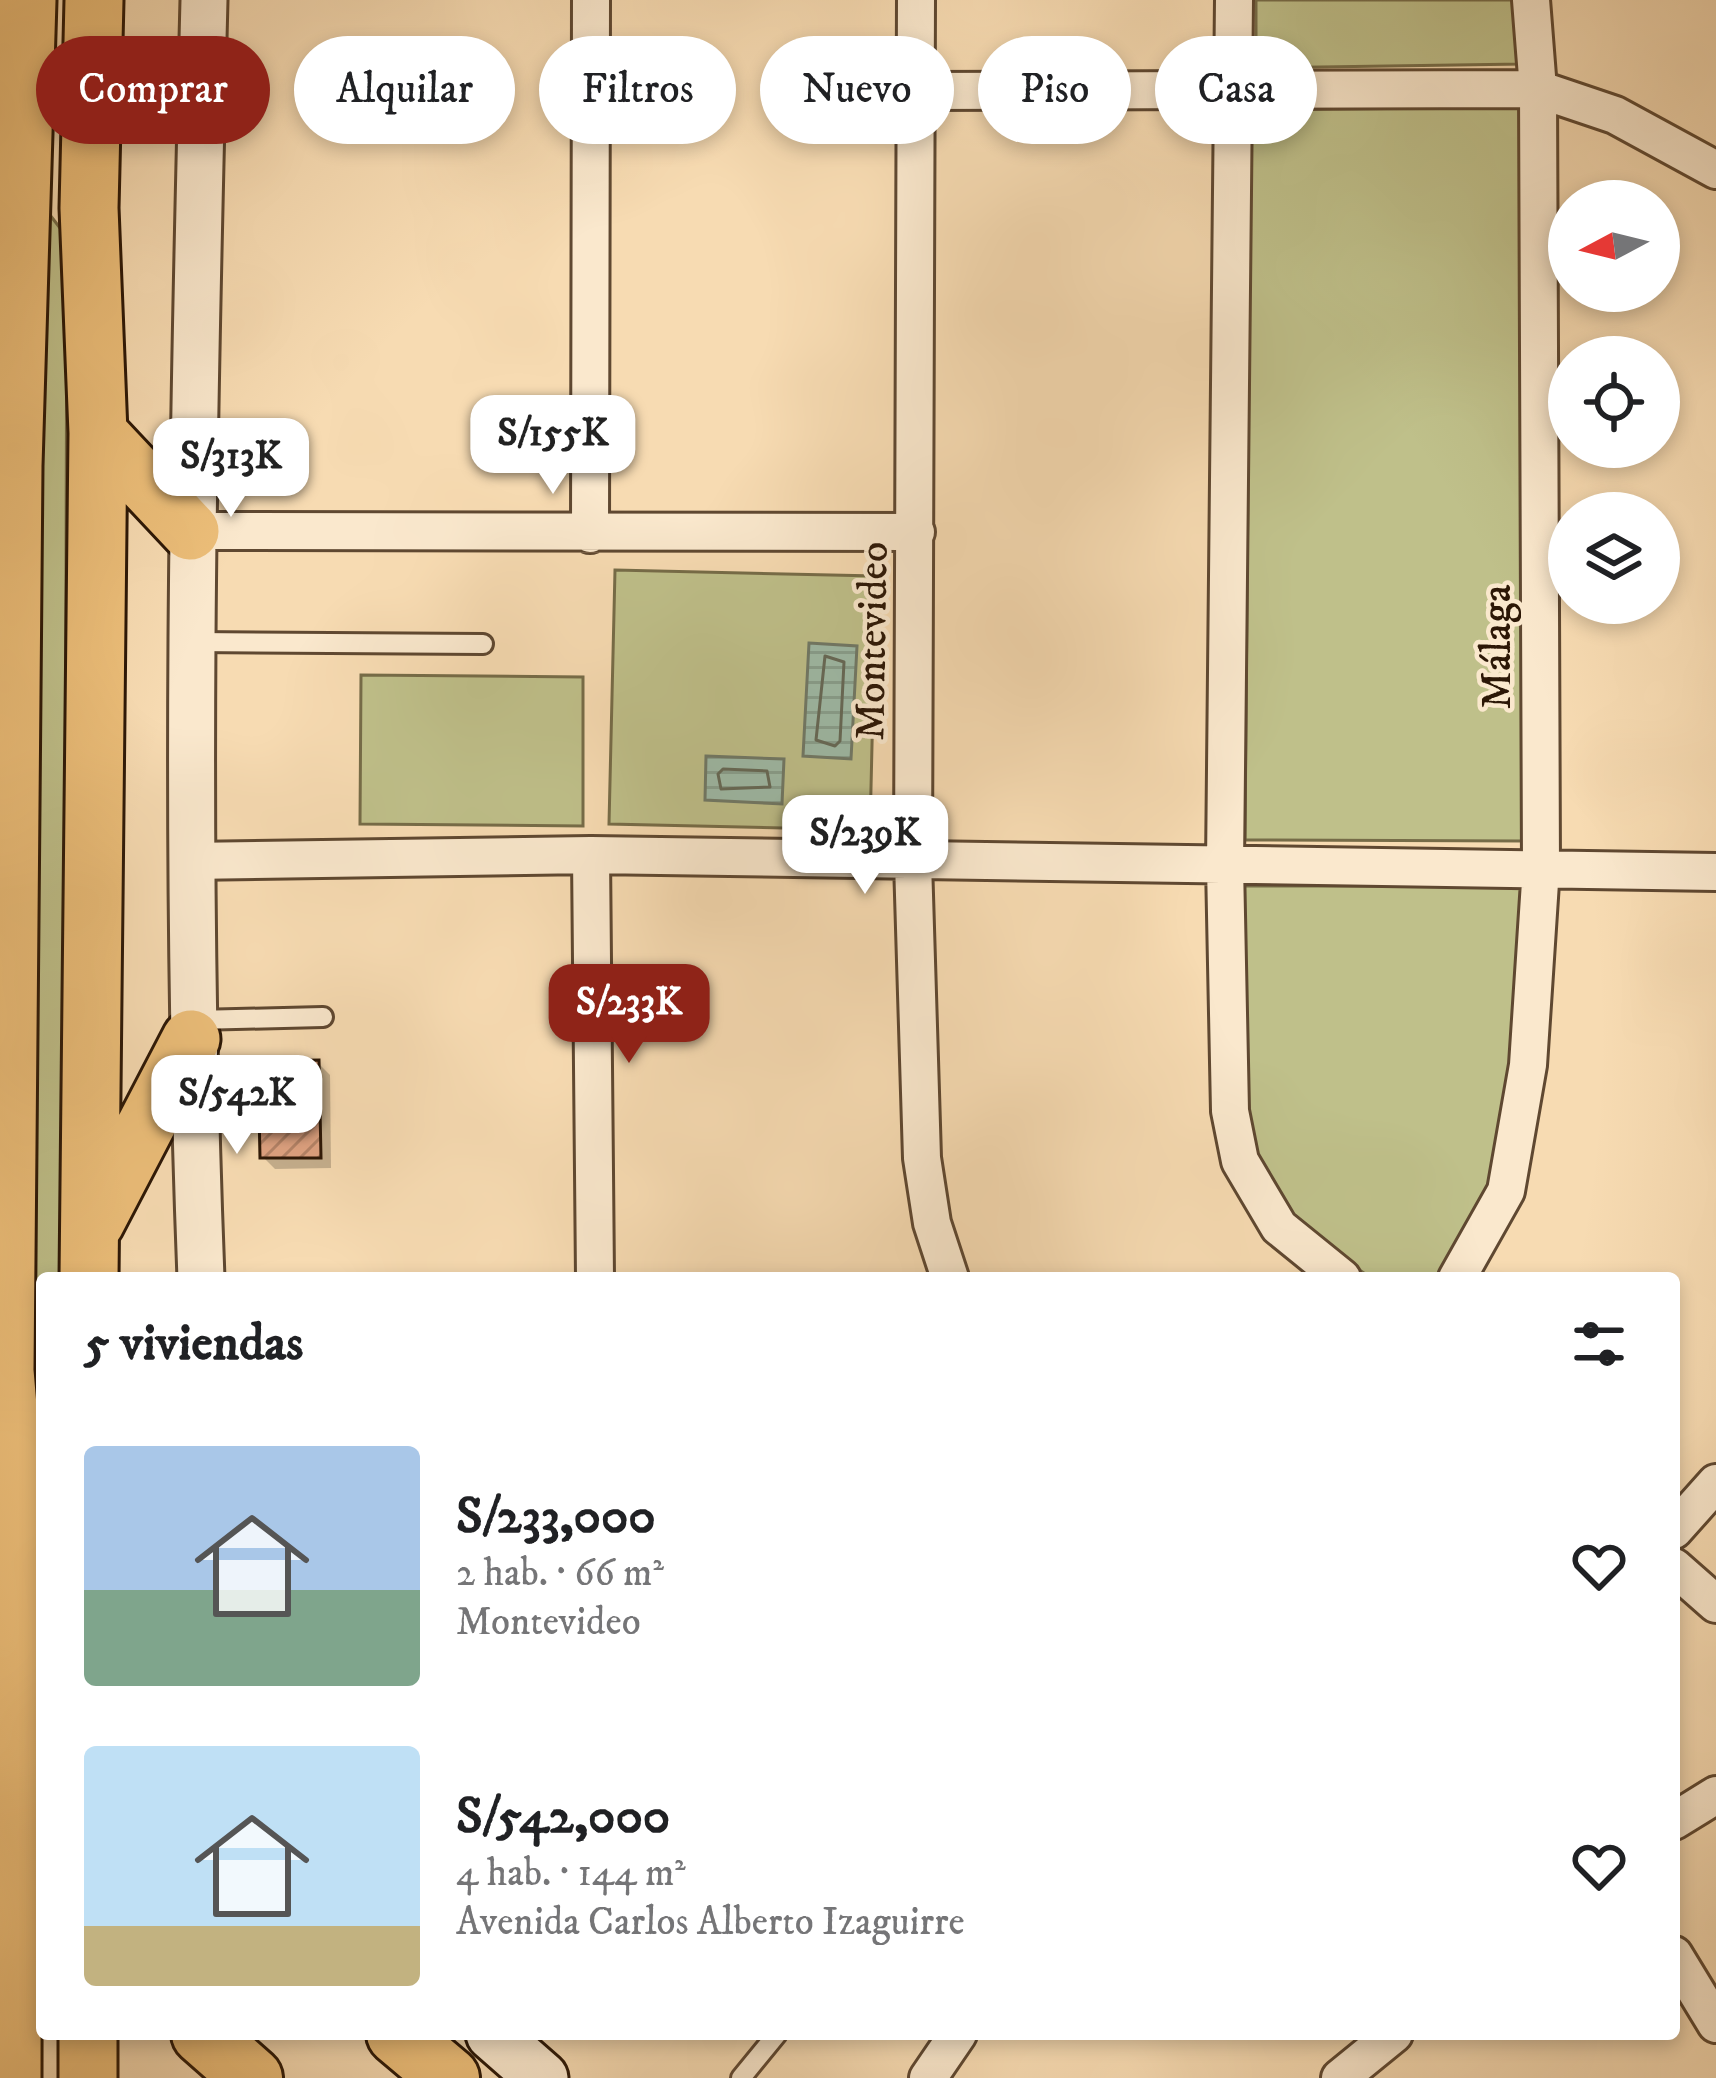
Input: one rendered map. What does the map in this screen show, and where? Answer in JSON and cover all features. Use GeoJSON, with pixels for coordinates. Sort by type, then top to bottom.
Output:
{"type":"FeatureCollection","features":[{"type":"Feature","properties":{"kind":"highway"},"geometry":{"type":"LineString","coordinates":[[209,2040],[252,2078]]}},
{"type":"Feature","properties":{"kind":"highway"},"geometry":{"type":"LineString","coordinates":[[404,2040],[449,2078]]}},
{"type":"Feature","properties":{"kind":"main road"},"geometry":{"type":"LineString","coordinates":[[12,2078],[18,1990],[18,1475],[5,1371],[7,472],[27,0]]}},
{"type":"Feature","properties":{"kind":"main road"},"geometry":{"type":"LineString","coordinates":[[90,1255],[98,433],[89,208],[94,0]]}},
{"type":"Feature","properties":{"kind":"main road"},"geometry":{"type":"LineString","coordinates":[[21,209],[34,196],[65,186],[89,208]]}},
{"type":"Feature","properties":{"kind":"main road"},"geometry":{"type":"LineString","coordinates":[[98,433],[190,530]]}},
{"type":"Feature","properties":{"kind":"main road"},"geometry":{"type":"LineString","coordinates":[[90,1255],[191,1029]]}},
{"type":"Feature","properties":{"kind":"main road"},"geometry":{"type":"LineString","coordinates":[[499,2040],[542,2078]]}},
{"type":"Feature","properties":{"kind":"street"},"geometry":{"type":"LineString","coordinates":[[201,1272],[191,1029],[189,642],[204,0]]}},
{"type":"Feature","properties":{"kind":"street"},"geometry":{"type":"LineString","coordinates":[[590,534],[591,0]]}},
{"type":"Feature","properties":{"kind":"street","name":"Montevideo"},"geometry":{"type":"LineString","coordinates":[[916,0],[916,36]]}},
{"type":"Feature","properties":{"kind":"street"},"geometry":{"type":"LineString","coordinates":[[1234,0],[1235,36]]}},
{"type":"Feature","properties":{"kind":"street","name":"Málaga"},"geometry":{"type":"LineString","coordinates":[[1459,1272],[1506,1191],[1528,1064],[1540,868],[1538,89],[1531,0]]}},
{"type":"Feature","properties":{"kind":"street"},"geometry":{"type":"LineString","coordinates":[[1317,91],[1538,89],[1615,115],[1716,170]]}},
{"type":"Feature","properties":{"kind":"street"},"geometry":{"type":"LineString","coordinates":[[954,91],[1155,92]]}},
{"type":"Feature","properties":{"kind":"street","name":"Montevideo"},"geometry":{"type":"LineString","coordinates":[[916,144],[913,862],[922,1158],[932,1223],[948,1272]]}},
{"type":"Feature","properties":{"kind":"street"},"geometry":{"type":"LineString","coordinates":[[1235,144],[1225,865],[1230,1111],[1240,1160],[1280,1227],[1335,1272]]}},
{"type":"Feature","properties":{"kind":"street"},"geometry":{"type":"LineString","coordinates":[[190,530],[916,532]]}},
{"type":"Feature","properties":{"kind":"street"},"geometry":{"type":"LineString","coordinates":[[189,861],[591,855],[1716,872]]}},
{"type":"Feature","properties":{"kind":"street"},"geometry":{"type":"LineString","coordinates":[[591,855],[596,1272]]}},
{"type":"Feature","properties":{"kind":"street"},"geometry":{"type":"LineString","coordinates":[[1680,1523],[1716,1483]]}},
{"type":"Feature","properties":{"kind":"street"},"geometry":{"type":"LineString","coordinates":[[1680,1572],[1716,1604]]}},
{"type":"Feature","properties":{"kind":"street"},"geometry":{"type":"LineString","coordinates":[[1680,1817],[1716,1795]]}},
{"type":"Feature","properties":{"kind":"street"},"geometry":{"type":"LineString","coordinates":[[1680,1965],[1716,2024]]}},
{"type":"Feature","properties":{"kind":"street"},"geometry":{"type":"LineString","coordinates":[[928,2078],[954,2040]]}},
{"type":"Feature","properties":{"kind":"street"},"geometry":{"type":"LineString","coordinates":[[1340,2078],[1387,2040]]}},
{"type":"Feature","properties":{"kind":"lane"},"geometry":{"type":"LineString","coordinates":[[189,642],[483,644]]}},
{"type":"Feature","properties":{"kind":"lane"},"geometry":{"type":"LineString","coordinates":[[191,1029],[323,1017]]}},
{"type":"Feature","properties":{"kind":"lane"},"geometry":{"type":"LineString","coordinates":[[741,2078],[772,2040]]}},
{"type":"Feature","properties":{"kind":"green space"},"geometry":{"type":"Polygon","coordinates":[[[1256,0],[1515,0],[1522,64],[1317,67],[1317,36],[1256,36],[1256,0]]]}},
{"type":"Feature","properties":{"kind":"green space"},"geometry":{"type":"Polygon","coordinates":[[[1526,107],[1524,841],[1245,840],[1251,144],[1317,144],[1317,109],[1526,107]]]}},
{"type":"Feature","properties":{"kind":"green space"},"geometry":{"type":"Polygon","coordinates":[[[50,215],[67,237],[64,1272],[36,1272],[36,1394],[30,1391],[29,225],[50,215]]]}},
{"type":"Feature","properties":{"kind":"green space"},"geometry":{"type":"Polygon","coordinates":[[[615,570],[876,576],[870,830],[609,824],[615,570]]]}},
{"type":"Feature","properties":{"kind":"green space"},"geometry":{"type":"Polygon","coordinates":[[[361,675],[583,677],[583,826],[360,824],[361,675]]]}},
{"type":"Feature","properties":{"kind":"green space"},"geometry":{"type":"Polygon","coordinates":[[[1242,886],[1522,886],[1521,1009],[1492,1187],[1442,1272],[1362,1272],[1291,1222],[1253,1157],[1240,1100],[1242,886]]]}},
{"type":"Feature","properties":{"kind":"water"},"geometry":{"type":"Polygon","coordinates":[[[809,643],[857,646],[851,759],[803,756],[809,643]]]}},
{"type":"Feature","properties":{"kind":"water"},"geometry":{"type":"Polygon","coordinates":[[[706,756],[784,759],[782,804],[705,800],[706,756]]]}},
{"type":"Feature","properties":{"kind":"building"},"geometry":{"type":"Polygon","coordinates":[[[319,1060],[321,1158],[260,1158],[258,1061],[319,1060]]]}}]}
